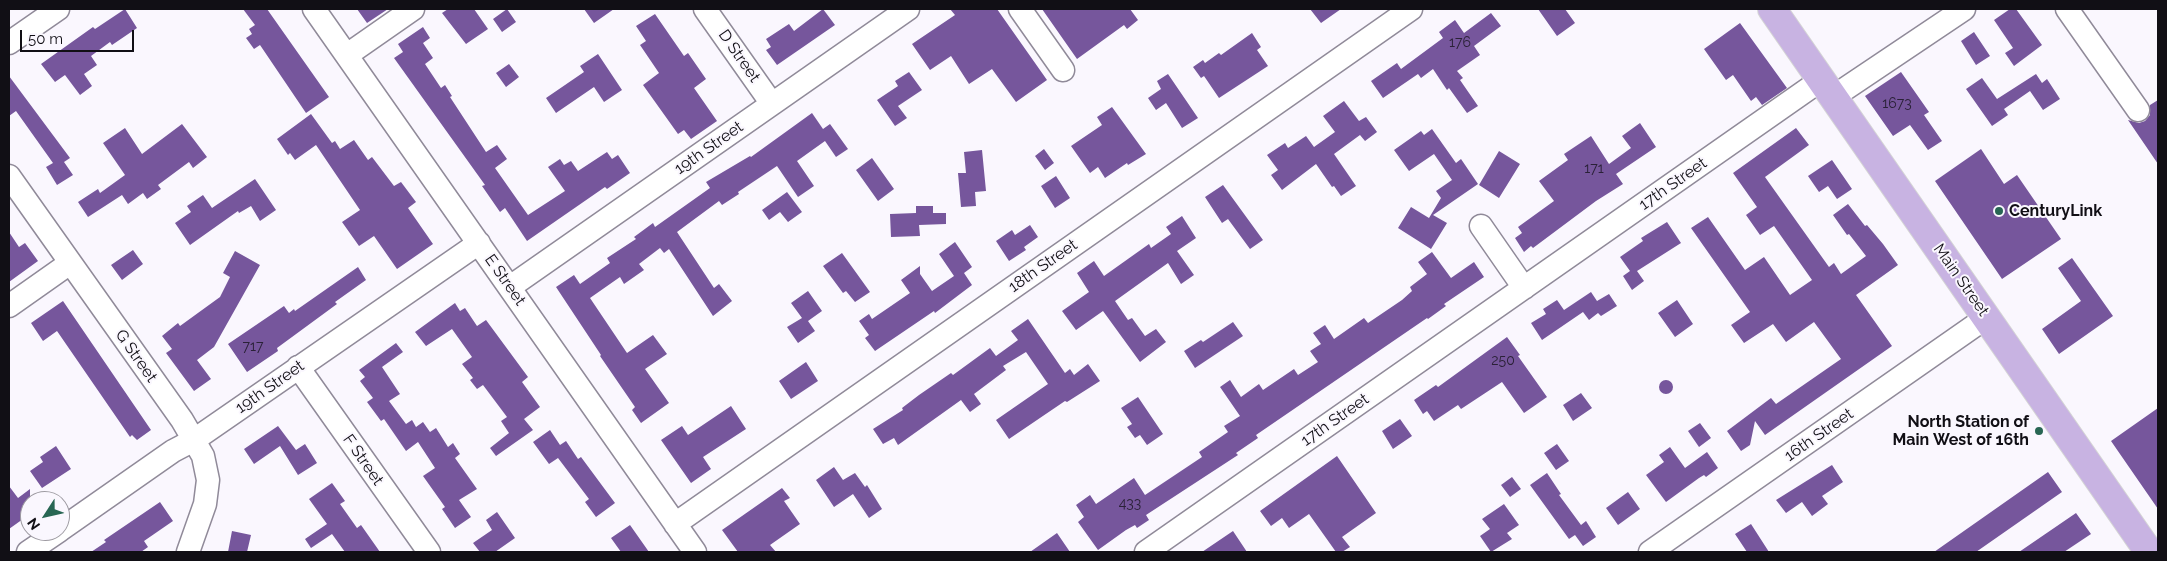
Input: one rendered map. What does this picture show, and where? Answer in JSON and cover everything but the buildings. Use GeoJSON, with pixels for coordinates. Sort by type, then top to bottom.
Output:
{"type":"FeatureCollection","features":[{"type":"Feature","properties":{"kind":"main road","name":"Main Street"},"geometry":{"type":"LineString","coordinates":[[1772,9],[2147,550]]}},
{"type":"Feature","properties":{"kind":"street"},"geometry":{"type":"LineString","coordinates":[[9,43],[58,9]]}},
{"type":"Feature","properties":{"kind":"street","name":"E Street"},"geometry":{"type":"LineString","coordinates":[[314,9],[696,552]]}},
{"type":"Feature","properties":{"kind":"street"},"geometry":{"type":"LineString","coordinates":[[347,56],[413,9]]}},
{"type":"Feature","properties":{"kind":"street","name":"D Street"},"geometry":{"type":"LineString","coordinates":[[705,9],[772,104]]}},
{"type":"Feature","properties":{"kind":"street","name":"19th Street"},"geometry":{"type":"LineString","coordinates":[[510,287],[908,9]]}},
{"type":"Feature","properties":{"kind":"street"},"geometry":{"type":"LineString","coordinates":[[1020,9],[1062,70]]}},
{"type":"Feature","properties":{"kind":"street","name":"18th Street"},"geometry":{"type":"LineString","coordinates":[[675,524],[1411,9]]}},
{"type":"Feature","properties":{"kind":"street","name":"17th Street"},"geometry":{"type":"LineString","coordinates":[[1146,552],[1524,288],[1827,88],[1964,9]]}},
{"type":"Feature","properties":{"kind":"street"},"geometry":{"type":"LineString","coordinates":[[2067,9],[2138,110]]}},
{"type":"Feature","properties":{"kind":"street","name":"G Street"},"geometry":{"type":"LineString","coordinates":[[9,176],[194,440],[203,456],[208,480],[205,504],[188,552]]}},
{"type":"Feature","properties":{"kind":"street"},"geometry":{"type":"LineString","coordinates":[[1481,226],[1524,288]]}},
{"type":"Feature","properties":{"kind":"street","name":"19th Street"},"geometry":{"type":"LineString","coordinates":[[70,523],[173,451],[194,440],[478,243]]}},
{"type":"Feature","properties":{"kind":"street"},"geometry":{"type":"LineString","coordinates":[[9,306],[70,263]]}},
{"type":"Feature","properties":{"kind":"street","name":"16th Street"},"geometry":{"type":"LineString","coordinates":[[1650,552],[1987,317]]}},
{"type":"Feature","properties":{"kind":"street","name":"F Street"},"geometry":{"type":"LineString","coordinates":[[298,367],[429,552]]}},
{"type":"Feature","properties":{"kind":"street","name":"19th Street"},"geometry":{"type":"LineString","coordinates":[[28,552],[44,541]]}},
{"type":"Feature","properties":{"kind":"place","name":"CenturyLink"},"geometry":{"type":"Point","coordinates":[1999,211]}},
{"type":"Feature","properties":{"kind":"place","name":"North Station of Main West of 16th"},"geometry":{"type":"Point","coordinates":[2039,431]}}]}
